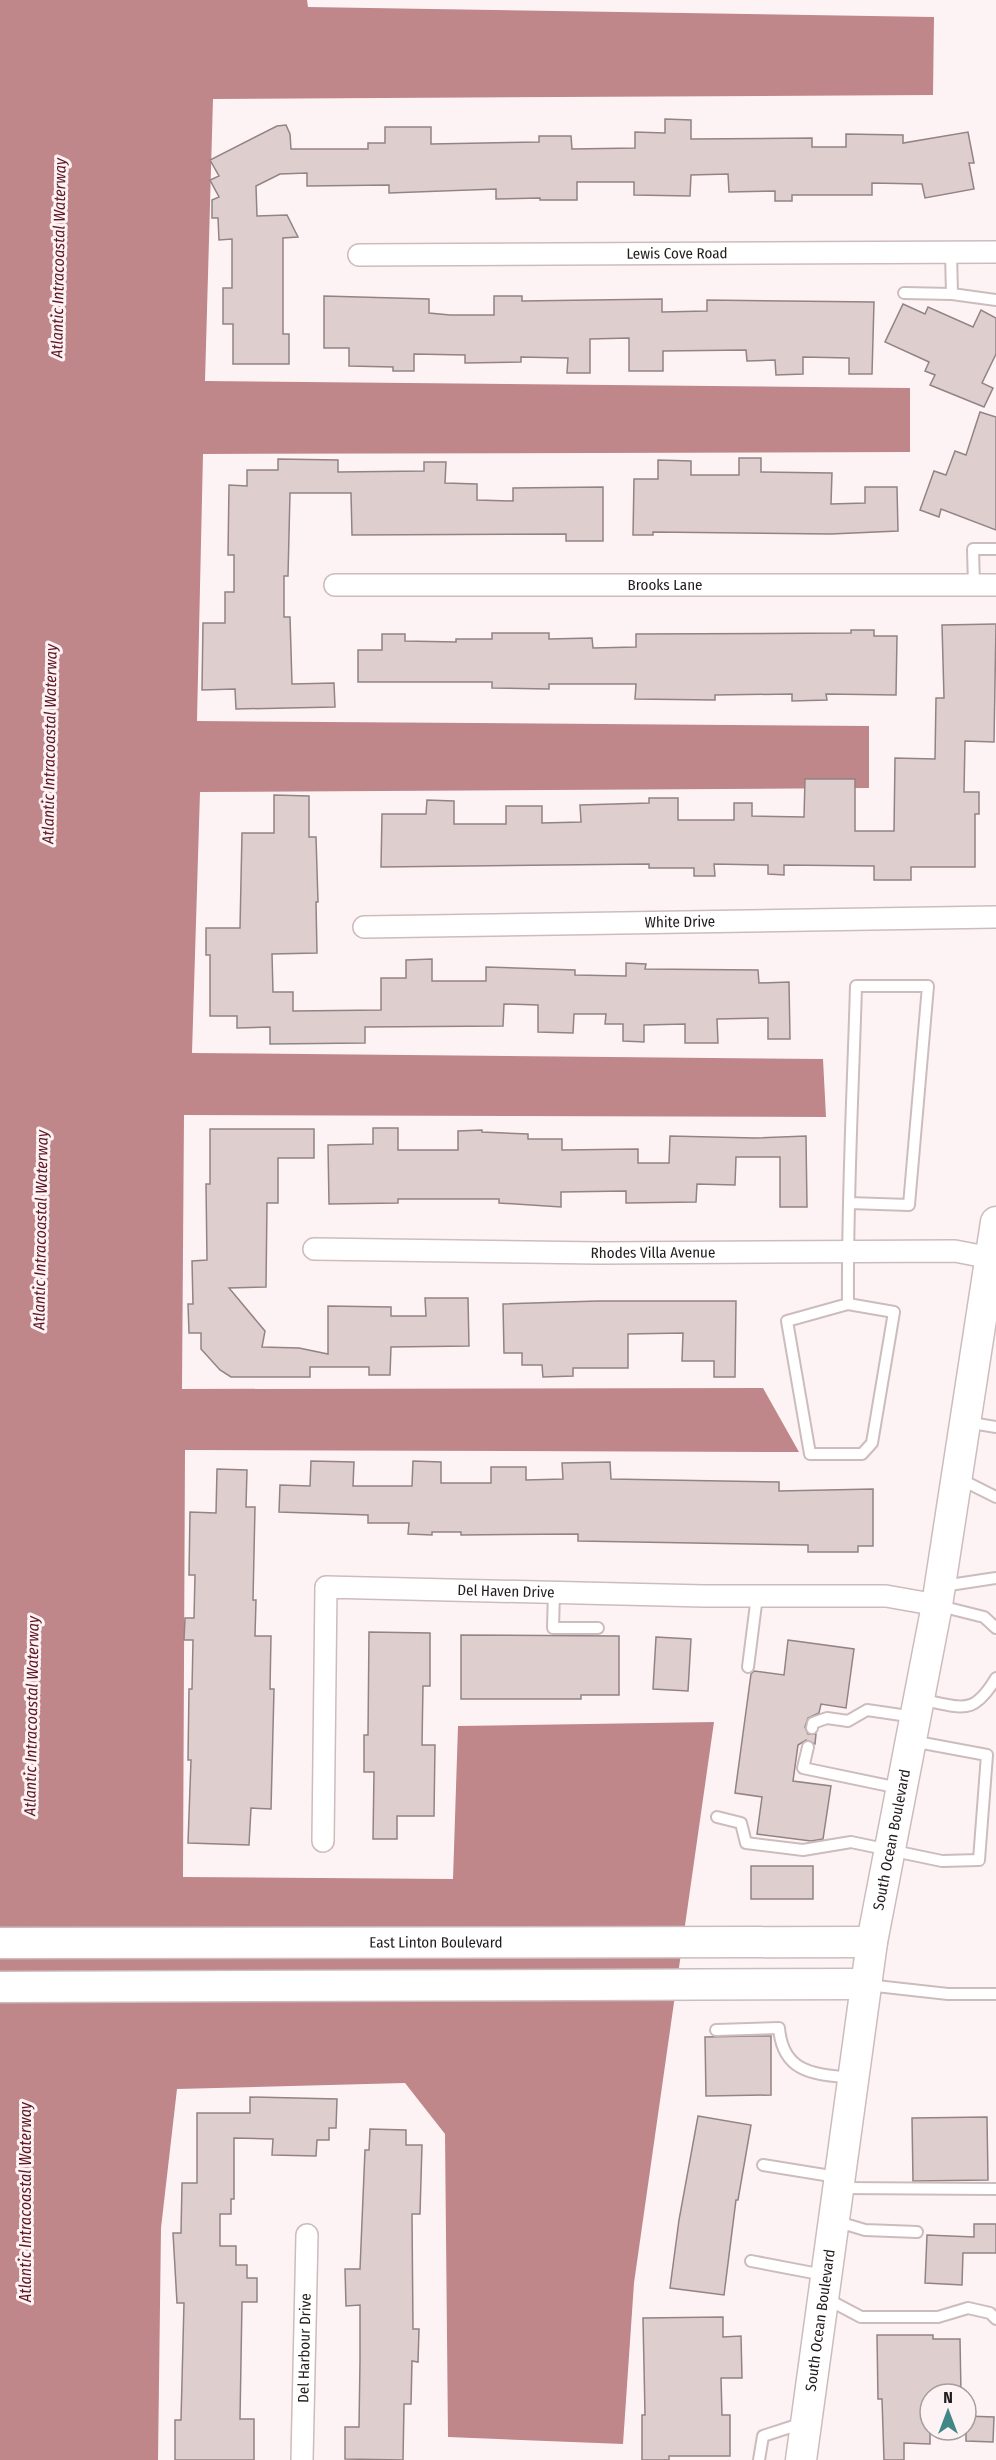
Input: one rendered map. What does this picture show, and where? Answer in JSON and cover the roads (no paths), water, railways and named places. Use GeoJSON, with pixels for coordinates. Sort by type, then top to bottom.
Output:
{"type":"FeatureCollection","features":[{"type":"Feature","properties":{"kind":"main road","name":"South Ocean Boulevard"},"geometry":{"type":"LineString","coordinates":[[801,2460],[872,1942],[938,1596],[996,1222]]}},
{"type":"Feature","properties":{"kind":"main road","name":"East Linton Boulevard"},"geometry":{"type":"LineString","coordinates":[[0,1943],[872,1942]]}},
{"type":"Feature","properties":{"kind":"main road"},"geometry":{"type":"LineString","coordinates":[[0,1987],[867,1984]]}},
{"type":"Feature","properties":{"kind":"street","name":"Lewis Cove Road"},"geometry":{"type":"LineString","coordinates":[[359,255],[996,252]]}},
{"type":"Feature","properties":{"kind":"street","name":"Brooks Lane"},"geometry":{"type":"LineString","coordinates":[[335,585],[996,585]]}},
{"type":"Feature","properties":{"kind":"street","name":"White Drive"},"geometry":{"type":"LineString","coordinates":[[364,927],[996,917]]}},
{"type":"Feature","properties":{"kind":"street","name":"Rhodes Villa Avenue"},"geometry":{"type":"LineString","coordinates":[[314,1249],[599,1253],[955,1251],[991,1258]]}},
{"type":"Feature","properties":{"kind":"street","name":"Del Haven Drive"},"geometry":{"type":"LineString","coordinates":[[323,1840],[326,1587],[757,1596],[938,1596]]}},
{"type":"Feature","properties":{"kind":"street","name":"Del Harbour Drive"},"geometry":{"type":"LineString","coordinates":[[302,2460],[307,2235]]}},
{"type":"Feature","properties":{"kind":"lane"},"geometry":{"type":"LineString","coordinates":[[951,253],[952,294]]}},
{"type":"Feature","properties":{"kind":"lane"},"geometry":{"type":"LineString","coordinates":[[904,293],[952,294],[996,300]]}},
{"type":"Feature","properties":{"kind":"lane"},"geometry":{"type":"LineString","coordinates":[[974,585],[973,549],[996,549]]}},
{"type":"Feature","properties":{"kind":"lane"},"geometry":{"type":"LineString","coordinates":[[848,1304],[849,1203],[856,986],[928,986],[909,1205],[849,1203]]}},
{"type":"Feature","properties":{"kind":"lane"},"geometry":{"type":"LineString","coordinates":[[848,1304],[894,1312],[872,1443],[862,1454],[810,1454],[787,1321],[848,1304]]}},
{"type":"Feature","properties":{"kind":"lane"},"geometry":{"type":"LineString","coordinates":[[965,1422],[996,1427]]}},
{"type":"Feature","properties":{"kind":"lane"},"geometry":{"type":"LineString","coordinates":[[957,1477],[996,1497]]}},
{"type":"Feature","properties":{"kind":"lane"},"geometry":{"type":"LineString","coordinates":[[938,1596],[996,1578]]}},
{"type":"Feature","properties":{"kind":"lane"},"geometry":{"type":"LineString","coordinates":[[554,1591],[553,1628],[598,1628]]}},
{"type":"Feature","properties":{"kind":"lane"},"geometry":{"type":"LineString","coordinates":[[748,1667],[757,1596]]}},
{"type":"Feature","properties":{"kind":"lane"},"geometry":{"type":"LineString","coordinates":[[938,1596],[984,1617],[996,1629]]}},
{"type":"Feature","properties":{"kind":"lane"},"geometry":{"type":"LineString","coordinates":[[915,1719],[976,1704],[986,1695],[996,1677]]}},
{"type":"Feature","properties":{"kind":"lane"},"geometry":{"type":"LineString","coordinates":[[717,1817],[741,1823],[746,1843],[803,1850],[851,1842],[889,1852],[942,1861],[979,1860],[987,1755],[915,1719],[867,1710],[848,1721],[827,1718],[813,1723],[812,1728]]}},
{"type":"Feature","properties":{"kind":"lane"},"geometry":{"type":"LineString","coordinates":[[808,1747],[803,1768],[902,1788]]}},
{"type":"Feature","properties":{"kind":"lane"},"geometry":{"type":"LineString","coordinates":[[867,1984],[948,1994],[996,1994]]}},
{"type":"Feature","properties":{"kind":"lane"},"geometry":{"type":"LineString","coordinates":[[716,2030],[779,2028],[780,2042],[785,2054],[794,2064],[815,2074],[854,2079]]}},
{"type":"Feature","properties":{"kind":"lane"},"geometry":{"type":"LineString","coordinates":[[764,2165],[840,2183],[996,2189]]}},
{"type":"Feature","properties":{"kind":"lane"},"geometry":{"type":"LineString","coordinates":[[835,2221],[865,2230],[917,2232]]}},
{"type":"Feature","properties":{"kind":"lane"},"geometry":{"type":"LineString","coordinates":[[750,2261],[825,2287],[861,2317],[938,2317],[968,2308],[990,2313],[996,2319]]}},
{"type":"Feature","properties":{"kind":"lane"},"geometry":{"type":"LineString","coordinates":[[759,2460],[762,2436],[806,2422]]}},
{"type":"Feature","properties":{"kind":"water","name":"Atlantic Intracoastal Waterway"},"geometry":{"type":"Polygon","coordinates":[[[0,0],[307,0],[308,7],[934,17],[933,95],[213,99],[205,381],[910,388],[910,452],[203,454],[197,721],[869,726],[869,788],[200,792],[192,1053],[823,1059],[826,1117],[184,1115],[182,1389],[763,1388],[799,1452],[185,1450],[183,1877],[453,1879],[458,1726],[714,1722],[634,2283],[623,2444],[448,2437],[445,2134],[405,2083],[177,2089],[161,2228],[158,2460],[0,2460],[0,0]]]}}]}
